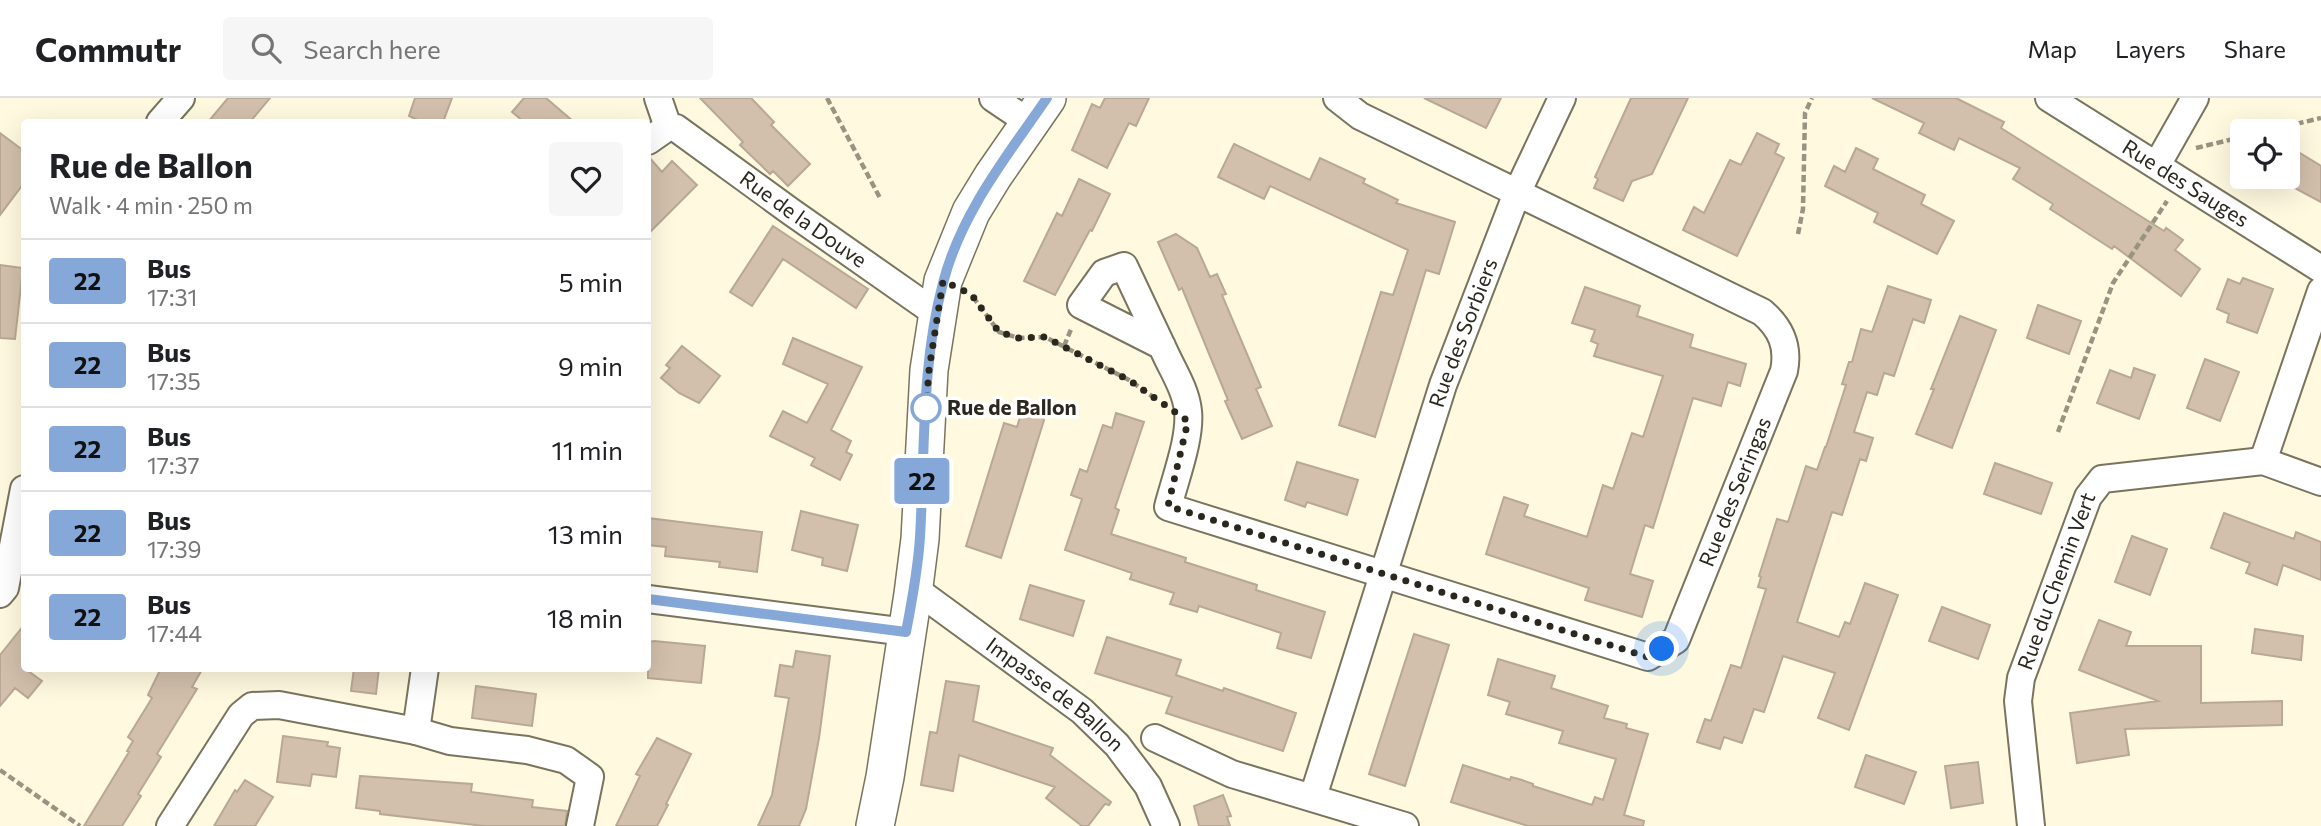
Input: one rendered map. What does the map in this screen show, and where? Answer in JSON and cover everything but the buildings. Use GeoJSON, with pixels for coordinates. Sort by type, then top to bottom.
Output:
{"type":"FeatureCollection","features":[{"type":"Feature","properties":{"kind":"street"},"geometry":{"type":"LineString","coordinates":[[163,119],[181,98]]}},
{"type":"Feature","properties":{"kind":"street","name":"Rue de la Douve"},"geometry":{"type":"LineString","coordinates":[[658,98],[658,134],[676,128],[790,211],[940,298]]}},
{"type":"Feature","properties":{"kind":"street"},"geometry":{"type":"LineString","coordinates":[[875,826],[886,777],[920,539],[929,370],[940,298],[971,212],[1039,111],[993,98]]}},
{"type":"Feature","properties":{"kind":"street","name":"Rue des Seringas"},"geometry":{"type":"LineString","coordinates":[[1337,98],[1360,116],[1762,312],[1773,321],[1785,344],[1787,356],[1780,383],[1676,640],[1648,657],[1381,575]]}},
{"type":"Feature","properties":{"kind":"street","name":"Rue des Sorbiers"},"geometry":{"type":"LineString","coordinates":[[1313,797],[1443,385],[1517,193],[1562,98]]}},
{"type":"Feature","properties":{"kind":"street","name":"Rue des Sauges"},"geometry":{"type":"LineString","coordinates":[[2049,98],[2321,269]]}},
{"type":"Feature","properties":{"kind":"street"},"geometry":{"type":"LineString","coordinates":[[2157,165],[2195,98]]}},
{"type":"Feature","properties":{"kind":"street"},"geometry":{"type":"LineString","coordinates":[[2263,461],[2321,290]]}},
{"type":"Feature","properties":{"kind":"street"},"geometry":{"type":"LineString","coordinates":[[1162,346],[1187,402],[1188,421],[1168,506],[1381,575]]}},
{"type":"Feature","properties":{"kind":"street","name":"Rue du Chemin Vert"},"geometry":{"type":"LineString","coordinates":[[2031,826],[2018,701],[2021,678],[2088,497],[2102,479],[2263,461],[2321,482]]}},
{"type":"Feature","properties":{"kind":"street"},"geometry":{"type":"LineString","coordinates":[[0,594],[5,588],[15,518],[21,499]]}},
{"type":"Feature","properties":{"kind":"street","name":"Impasse de Ballon"},"geometry":{"type":"LineString","coordinates":[[913,594],[926,597],[1082,711],[1117,745],[1148,786],[1166,826]]}},
{"type":"Feature","properties":{"kind":"street"},"geometry":{"type":"LineString","coordinates":[[651,599],[906,632]]}},
{"type":"Feature","properties":{"kind":"street"},"geometry":{"type":"LineString","coordinates":[[416,731],[424,672]]}},
{"type":"Feature","properties":{"kind":"street"},"geometry":{"type":"LineString","coordinates":[[170,826],[241,715],[252,706],[279,705],[416,731],[450,741],[527,750],[566,760],[590,777],[580,826]]}},
{"type":"Feature","properties":{"kind":"street"},"geometry":{"type":"LineString","coordinates":[[1155,738],[1232,774],[1405,826]]}},
{"type":"Feature","properties":{"kind":"path"},"geometry":{"type":"LineString","coordinates":[[827,98],[880,198]]}},
{"type":"Feature","properties":{"kind":"path"},"geometry":{"type":"LineString","coordinates":[[1798,234],[1803,209],[1805,113],[1812,98]]}},
{"type":"Feature","properties":{"kind":"path"},"geometry":{"type":"LineString","coordinates":[[2300,123],[2321,118]]}},
{"type":"Feature","properties":{"kind":"path"},"geometry":{"type":"LineString","coordinates":[[2197,148],[2230,140]]}},
{"type":"Feature","properties":{"kind":"path"},"geometry":{"type":"LineString","coordinates":[[2058,432],[2113,284],[2180,180]]}},
{"type":"Feature","properties":{"kind":"path"},"geometry":{"type":"LineString","coordinates":[[940,298],[971,294],[999,332],[1019,338],[1045,337],[1129,380],[1188,421]]}},
{"type":"Feature","properties":{"kind":"path"},"geometry":{"type":"LineString","coordinates":[[0,770],[80,826]]}},
{"type":"Feature","properties":{"kind":"bus line","name":"22"},"geometry":{"type":"LineString","coordinates":[[651,599],[906,632],[920,539],[929,370],[943,281],[971,212],[1047,98]]}},
{"type":"Feature","properties":{"kind":"place","name":"Rue de Ballon"},"geometry":{"type":"Point","coordinates":[926,408]}},
{"type":"Feature","properties":{"kind":"route"},"geometry":{"type":"LineString","coordinates":[[926,408],[943,281],[971,294],[999,332],[1019,338],[1045,337],[1129,380],[1188,421],[1168,506],[1648,657],[1662,649]]}}]}
